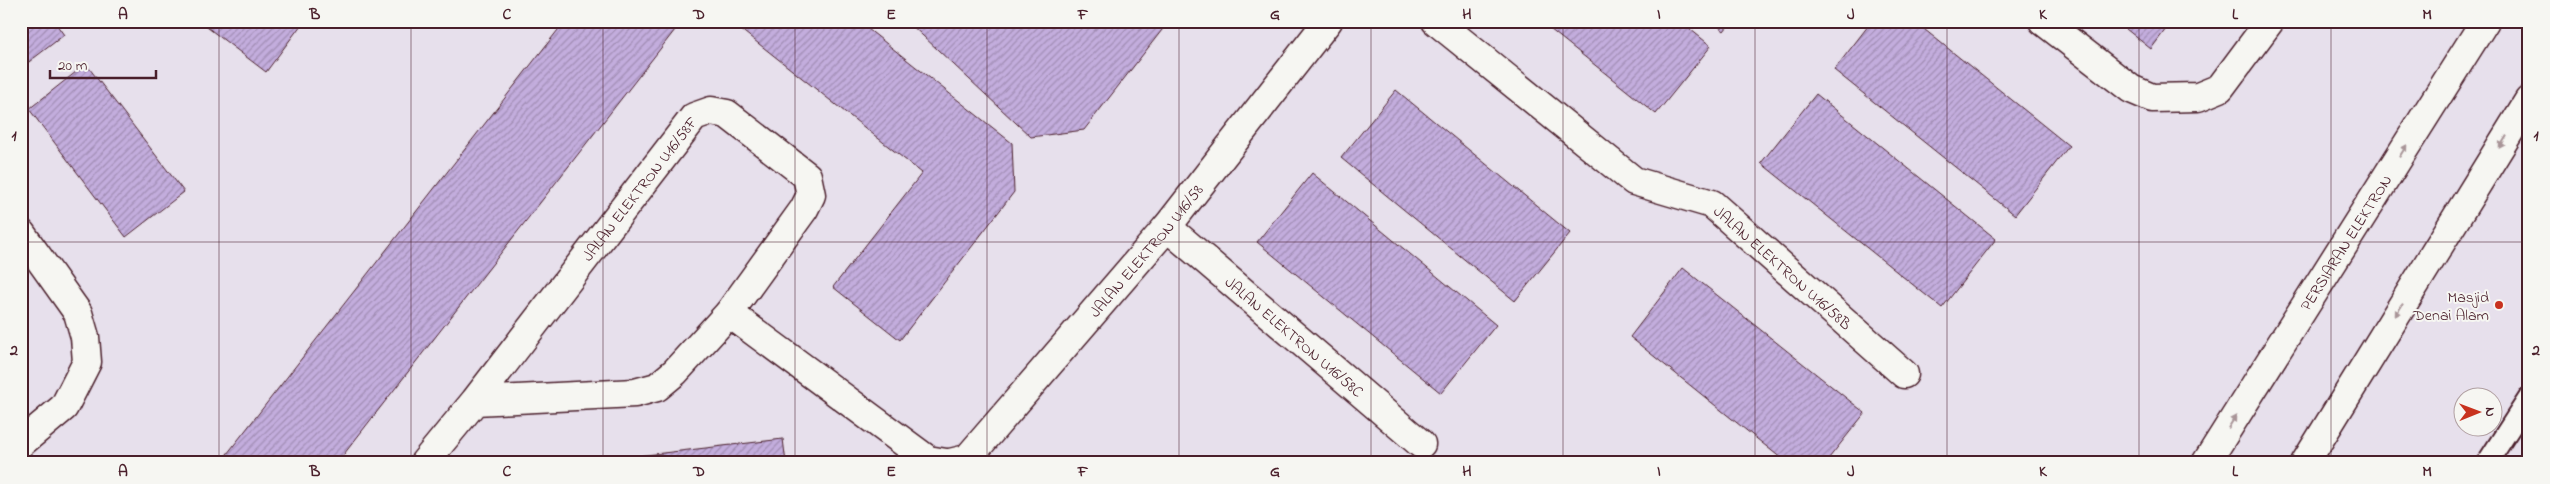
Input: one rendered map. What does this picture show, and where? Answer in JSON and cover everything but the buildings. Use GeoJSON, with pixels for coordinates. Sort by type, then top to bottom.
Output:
{"type":"FeatureCollection","features":[{"type":"Feature","properties":{"kind":"street","name":"JALAN ELEKTRON U16/58"},"geometry":{"type":"LineString","coordinates":[[948,463],[967,459],[1167,227],[1328,21]]}},
{"type":"Feature","properties":{"kind":"street","name":"JALAN ELEKTRON U16/58B"},"geometry":{"type":"LineString","coordinates":[[1436,21],[1634,181],[1712,204],[1904,374]]}},
{"type":"Feature","properties":{"kind":"street"},"geometry":{"type":"LineString","coordinates":[[2042,21],[2131,89],[2152,98],[2198,97],[2220,88],[2270,21]]}},
{"type":"Feature","properties":{"kind":"street","name":"PERSIARAN ELEKTRON"},"geometry":{"type":"LineString","coordinates":[[2206,463],[2485,21]]}},
{"type":"Feature","properties":{"kind":"street"},"geometry":{"type":"LineString","coordinates":[[2305,463],[2529,100]]}},
{"type":"Feature","properties":{"kind":"street","name":"JALAN ELEKTRON U16/58F"},"geometry":{"type":"LineString","coordinates":[[424,463],[475,401],[694,117],[711,111],[727,114],[807,176],[811,195],[804,209],[729,313],[675,372],[657,388],[635,393],[475,401]]}},
{"type":"Feature","properties":{"kind":"street","name":"JALAN ELEKTRON U16/58C"},"geometry":{"type":"LineString","coordinates":[[1167,227],[1421,444]]}},
{"type":"Feature","properties":{"kind":"street"},"geometry":{"type":"LineString","coordinates":[[21,233],[78,313],[85,337],[87,362],[64,407],[21,443]]}},
{"type":"Feature","properties":{"kind":"street"},"geometry":{"type":"LineString","coordinates":[[729,313],[928,460],[948,463]]}},
{"type":"Feature","properties":{"kind":"lane"},"geometry":{"type":"LineString","coordinates":[[2487,463],[2529,398]]}},
{"type":"Feature","properties":{"kind":"place","name":"Masjid Denai Alam"},"geometry":{"type":"Point","coordinates":[2499,305]}}]}
